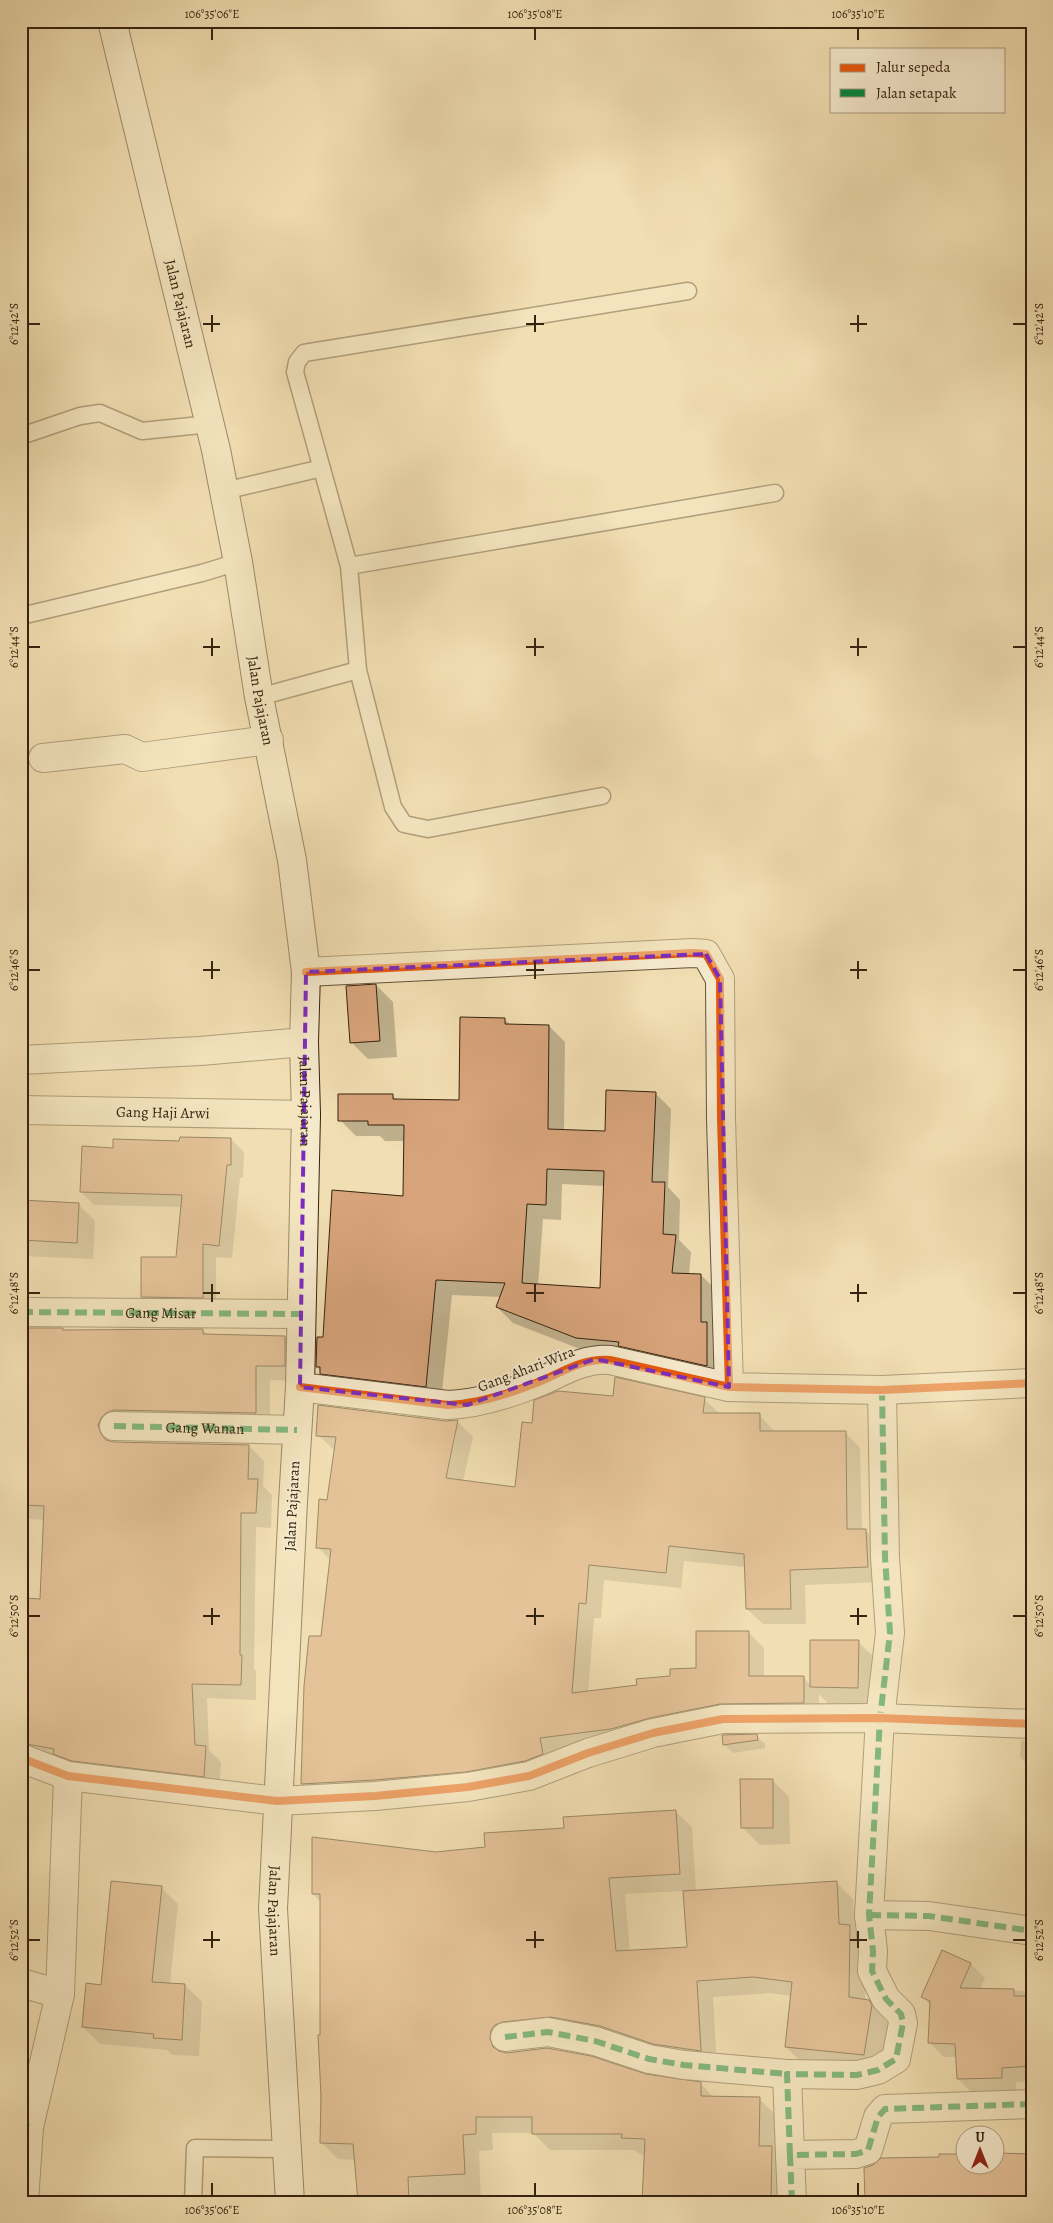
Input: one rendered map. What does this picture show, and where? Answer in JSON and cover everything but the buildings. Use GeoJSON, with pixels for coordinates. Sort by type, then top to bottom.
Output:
{"type":"FeatureCollection","features":[{"type":"Feature","properties":{"kind":"street","name":"Jalan Pajajaran"},"geometry":{"type":"LineString","coordinates":[[112,21],[210,424],[224,491],[238,562],[259,697],[292,860],[306,972],[304,1042],[306,1115],[300,1387],[277,1801],[273,1909],[290,2202]]}},
{"type":"Feature","properties":{"kind":"street"},"geometry":{"type":"LineString","coordinates":[[43,758],[125,748],[142,757],[269,740]]}},
{"type":"Feature","properties":{"kind":"street"},"geometry":{"type":"LineString","coordinates":[[306,972],[693,953],[706,954],[720,980],[721,1127],[729,1387]]}},
{"type":"Feature","properties":{"kind":"street"},"geometry":{"type":"LineString","coordinates":[[21,1060],[200,1051],[304,1042]]}},
{"type":"Feature","properties":{"kind":"street","name":"Gang Haji Arwi"},"geometry":{"type":"LineString","coordinates":[[21,1110],[306,1115]]}},
{"type":"Feature","properties":{"kind":"street","name":"Gang Misar"},"geometry":{"type":"LineString","coordinates":[[21,1312],[301,1314]]}},
{"type":"Feature","properties":{"kind":"street","name":"Gang Ahari Wira"},"geometry":{"type":"LineString","coordinates":[[300,1387],[448,1405],[466,1405],[540,1381],[595,1359],[610,1360],[729,1387],[882,1390],[1032,1383]]}},
{"type":"Feature","properties":{"kind":"street"},"geometry":{"type":"LineString","coordinates":[[505,2037],[548,2032],[595,2041],[649,2058],[684,2066],[787,2074],[857,2075],[878,2070],[896,2059],[903,2023],[901,2014],[886,1999],[872,1971],[873,1952],[869,1915],[880,1718],[890,1633],[884,1557],[882,1390]]}},
{"type":"Feature","properties":{"kind":"street","name":"Gang Wanan"},"geometry":{"type":"LineString","coordinates":[[114,1426],[297,1430]]}},
{"type":"Feature","properties":{"kind":"street"},"geometry":{"type":"LineString","coordinates":[[21,1758],[68,1776],[277,1801],[375,1796],[468,1787],[529,1776],[588,1753],[644,1736],[723,1719],[880,1718],[1032,1724]]}},
{"type":"Feature","properties":{"kind":"street"},"geometry":{"type":"LineString","coordinates":[[24,2202],[25,2126],[60,1994],[68,1776]]}},
{"type":"Feature","properties":{"kind":"street"},"geometry":{"type":"LineString","coordinates":[[869,1915],[929,1916],[1032,1931]]}},
{"type":"Feature","properties":{"kind":"street"},"geometry":{"type":"LineString","coordinates":[[21,1983],[60,1994]]}},
{"type":"Feature","properties":{"kind":"street"},"geometry":{"type":"LineString","coordinates":[[787,2074],[792,2202]]}},
{"type":"Feature","properties":{"kind":"street"},"geometry":{"type":"LineString","coordinates":[[790,2155],[856,2154],[868,2150],[878,2117],[884,2109],[1032,2104]]}},
{"type":"Feature","properties":{"kind":"lane"},"geometry":{"type":"LineString","coordinates":[[602,796],[428,829],[404,824],[393,807],[358,670],[349,566],[295,372],[297,362],[304,353],[688,291]]}},
{"type":"Feature","properties":{"kind":"lane"},"geometry":{"type":"LineString","coordinates":[[21,436],[80,416],[100,413],[142,432],[210,424]]}},
{"type":"Feature","properties":{"kind":"lane"},"geometry":{"type":"LineString","coordinates":[[224,491],[322,468]]}},
{"type":"Feature","properties":{"kind":"lane"},"geometry":{"type":"LineString","coordinates":[[349,566],[775,492]]}},
{"type":"Feature","properties":{"kind":"lane"},"geometry":{"type":"LineString","coordinates":[[21,616],[202,573],[238,562]]}},
{"type":"Feature","properties":{"kind":"lane"},"geometry":{"type":"LineString","coordinates":[[259,697],[358,670]]}},
{"type":"Feature","properties":{"kind":"lane"},"geometry":{"type":"LineString","coordinates":[[193,2202],[195,2148],[287,2149]]}},
{"type":"Feature","properties":{"kind":"highlighted area"},"geometry":{"type":"Polygon","coordinates":[[[706,954],[720,979],[729,1387],[595,1359],[467,1405],[300,1387],[306,972],[706,954]]]}},
{"type":"Feature","properties":{"kind":"marked path"},"geometry":{"type":"LineString","coordinates":[[21,1312],[301,1314]]}},
{"type":"Feature","properties":{"kind":"marked path"},"geometry":{"type":"LineString","coordinates":[[790,2155],[787,2074],[857,2075],[878,2070],[896,2059],[903,2023],[901,2014],[886,1999],[872,1971],[873,1951],[869,1915],[880,1718],[890,1633],[885,1557],[882,1390]]}},
{"type":"Feature","properties":{"kind":"marked path"},"geometry":{"type":"LineString","coordinates":[[114,1426],[297,1430]]}},
{"type":"Feature","properties":{"kind":"marked path"},"geometry":{"type":"LineString","coordinates":[[869,1915],[929,1916],[1032,1931]]}},
{"type":"Feature","properties":{"kind":"marked path"},"geometry":{"type":"LineString","coordinates":[[505,2037],[548,2032],[595,2041],[649,2059],[684,2065],[787,2074]]}},
{"type":"Feature","properties":{"kind":"marked path"},"geometry":{"type":"LineString","coordinates":[[792,2202],[790,2155],[856,2154],[868,2150],[878,2117],[885,2109],[1032,2104]]}},
{"type":"Feature","properties":{"kind":"marked path"},"geometry":{"type":"LineString","coordinates":[[21,2125],[29,2127]]}},
{"type":"Feature","properties":{"kind":"cycle path"},"geometry":{"type":"LineString","coordinates":[[306,972],[693,953],[706,954],[720,979],[721,1119],[729,1387],[882,1390],[1032,1383]]}},
{"type":"Feature","properties":{"kind":"cycle path"},"geometry":{"type":"LineString","coordinates":[[300,1387],[448,1405],[460,1404],[507,1394],[574,1366],[601,1360],[610,1360],[729,1387]]}},
{"type":"Feature","properties":{"kind":"cycle path"},"geometry":{"type":"LineString","coordinates":[[21,1758],[68,1776],[277,1801],[375,1796],[468,1787],[529,1776],[588,1753],[653,1733],[723,1719],[880,1718],[1032,1724]]}}]}
